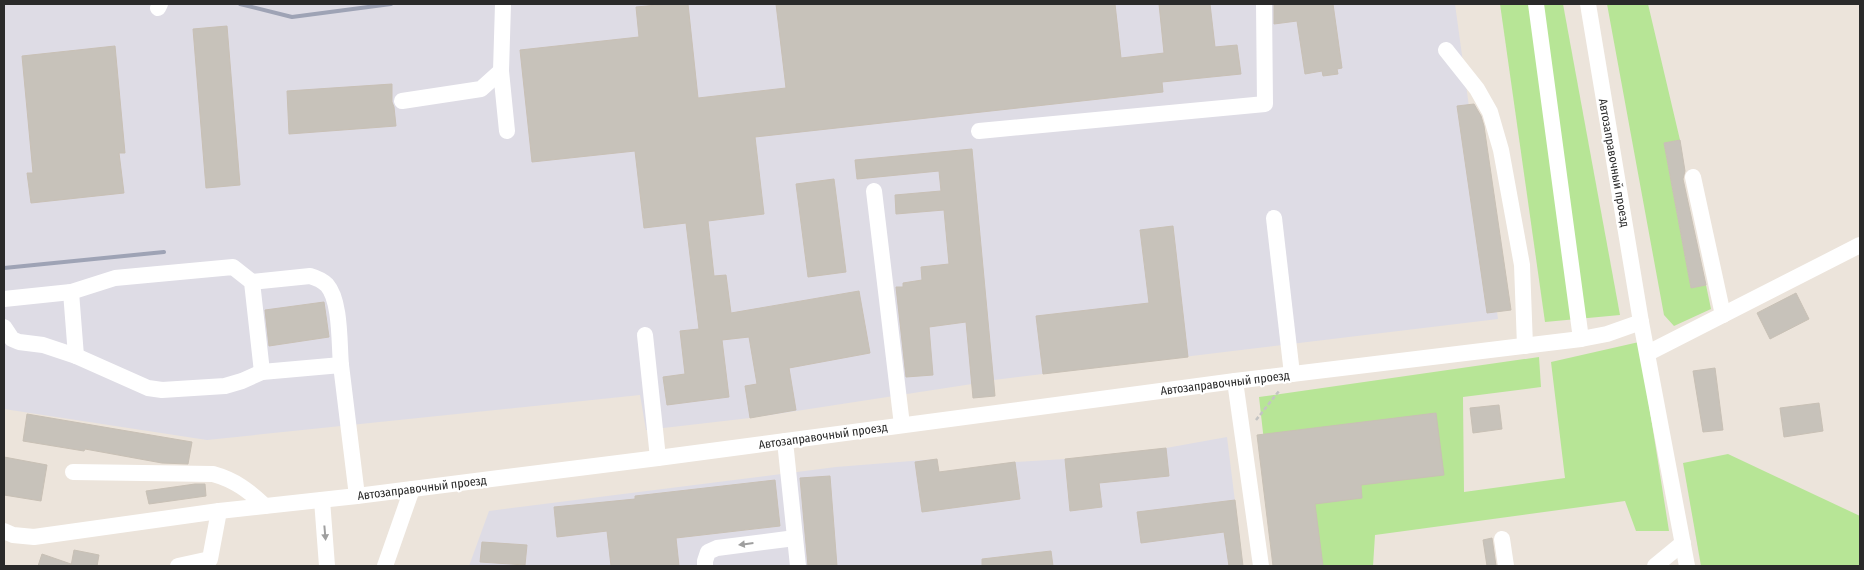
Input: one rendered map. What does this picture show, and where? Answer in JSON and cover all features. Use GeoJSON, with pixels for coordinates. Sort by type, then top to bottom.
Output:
{"type":"FeatureCollection","features":[{"type":"Feature","properties":{"kind":"street"},"geometry":{"type":"LineString","coordinates":[[503,4],[501,71],[507,131]]}},
{"type":"Feature","properties":{"kind":"street"},"geometry":{"type":"LineString","coordinates":[[979,131],[1265,104],[1264,4]]}},
{"type":"Feature","properties":{"kind":"street"},"geometry":{"type":"LineString","coordinates":[[1536,4],[1582,339]]}},
{"type":"Feature","properties":{"kind":"street","name":"Автозаправочный проезд"},"geometry":{"type":"LineString","coordinates":[[1588,4],[1641,322],[1687,566]]}},
{"type":"Feature","properties":{"kind":"street"},"geometry":{"type":"LineString","coordinates":[[1446,50],[1477,90],[1490,112],[1501,150],[1522,265],[1525,346]]}},
{"type":"Feature","properties":{"kind":"street"},"geometry":{"type":"LineString","coordinates":[[402,101],[481,90],[501,71]]}},
{"type":"Feature","properties":{"kind":"street"},"geometry":{"type":"LineString","coordinates":[[1693,177],[1722,315]]}},
{"type":"Feature","properties":{"kind":"street"},"geometry":{"type":"LineString","coordinates":[[874,191],[902,426]]}},
{"type":"Feature","properties":{"kind":"street"},"geometry":{"type":"LineString","coordinates":[[1274,218],[1292,374]]}},
{"type":"Feature","properties":{"kind":"street"},"geometry":{"type":"LineString","coordinates":[[1648,353],[1860,245]]}},
{"type":"Feature","properties":{"kind":"street"},"geometry":{"type":"LineString","coordinates":[[4,299],[71,292],[115,278],[233,267],[252,282],[310,276],[319,278],[332,292],[336,303],[341,365],[357,496]]}},
{"type":"Feature","properties":{"kind":"street"},"geometry":{"type":"LineString","coordinates":[[252,282],[262,372]]}},
{"type":"Feature","properties":{"kind":"street"},"geometry":{"type":"LineString","coordinates":[[71,292],[76,356]]}},
{"type":"Feature","properties":{"kind":"street","name":"Автозаправочный проезд"},"geometry":{"type":"LineString","coordinates":[[4,531],[13,535],[34,537],[219,511],[357,496],[658,458],[1236,381],[1582,339],[1607,334],[1641,322]]}},
{"type":"Feature","properties":{"kind":"street"},"geometry":{"type":"LineString","coordinates":[[4,327],[12,339],[19,342],[43,345],[76,356],[148,388],[162,390],[225,386],[262,372],[341,365]]}},
{"type":"Feature","properties":{"kind":"street"},"geometry":{"type":"LineString","coordinates":[[645,335],[658,458]]}},
{"type":"Feature","properties":{"kind":"street"},"geometry":{"type":"LineString","coordinates":[[1236,381],[1261,566]]}},
{"type":"Feature","properties":{"kind":"street"},"geometry":{"type":"LineString","coordinates":[[785,441],[798,566]]}},
{"type":"Feature","properties":{"kind":"street"},"geometry":{"type":"LineString","coordinates":[[73,472],[214,474],[229,478],[247,490],[265,506]]}},
{"type":"Feature","properties":{"kind":"street"},"geometry":{"type":"LineString","coordinates":[[385,566],[412,489]]}},
{"type":"Feature","properties":{"kind":"street"},"geometry":{"type":"LineString","coordinates":[[322,500],[327,566]]}},
{"type":"Feature","properties":{"kind":"street"},"geometry":{"type":"LineString","coordinates":[[178,566],[210,558],[219,511]]}},
{"type":"Feature","properties":{"kind":"street"},"geometry":{"type":"LineString","coordinates":[[705,566],[708,552],[718,548],[795,538]]}},
{"type":"Feature","properties":{"kind":"street"},"geometry":{"type":"LineString","coordinates":[[1502,539],[1506,566]]}},
{"type":"Feature","properties":{"kind":"street"},"geometry":{"type":"LineString","coordinates":[[1655,566],[1683,543]]}},
{"type":"Feature","properties":{"kind":"path"},"geometry":{"type":"LineString","coordinates":[[1243,436],[1292,374]]}},
{"type":"Feature","properties":{"kind":"shaded area"},"geometry":{"type":"Polygon","coordinates":[[[4,4],[1455,4],[1498,319],[994,380],[995,396],[973,398],[972,384],[750,418],[646,430],[640,395],[207,440],[4,409],[4,4]]]}},
{"type":"Feature","properties":{"kind":"shaded area"},"geometry":{"type":"Polygon","coordinates":[[[1227,437],[1243,566],[469,566],[489,511],[836,467],[937,459],[939,472],[1015,462],[1065,459],[1166,448],[1227,437]]]}},
{"type":"Feature","properties":{"kind":"green space"},"geometry":{"type":"Polygon","coordinates":[[[1500,4],[1563,4],[1620,315],[1545,322],[1500,4]]]}},
{"type":"Feature","properties":{"kind":"green space"},"geometry":{"type":"Polygon","coordinates":[[[1607,4],[1648,4],[1680,140],[1664,143],[1691,288],[1706,285],[1711,309],[1674,326],[1664,315],[1607,4]]]}},
{"type":"Feature","properties":{"kind":"green space"},"geometry":{"type":"Polygon","coordinates":[[[1639,342],[1669,531],[1636,531],[1625,501],[1375,535],[1373,566],[1278,566],[1259,397],[1539,357],[1541,387],[1463,397],[1464,492],[1565,478],[1551,362],[1639,342]]]}},
{"type":"Feature","properties":{"kind":"green space"},"geometry":{"type":"Polygon","coordinates":[[[1728,454],[1860,516],[1860,566],[1701,566],[1683,463],[1728,454]]]}},
{"type":"Feature","properties":{"kind":"building"},"geometry":{"type":"Polygon","coordinates":[[[688,4],[698,98],[786,88],[776,4],[1115,4],[1121,58],[1164,53],[1159,4],[1210,4],[1215,47],[1237,45],[1241,74],[1162,82],[1163,92],[755,137],[764,214],[708,221],[714,276],[726,275],[731,313],[859,291],[870,353],[789,368],[796,410],[750,418],[745,386],[757,384],[749,337],[722,340],[729,397],[667,405],[663,377],[685,374],[680,331],[699,329],[686,223],[644,228],[635,151],[532,162],[520,50],[639,37],[636,7],[688,4]]]}},
{"type":"Feature","properties":{"kind":"building"},"geometry":{"type":"Polygon","coordinates":[[[1274,4],[1333,4],[1342,68],[1337,69],[1338,74],[1323,76],[1322,71],[1305,74],[1297,21],[1274,24],[1274,4]]]}},
{"type":"Feature","properties":{"kind":"building"},"geometry":{"type":"Polygon","coordinates":[[[227,26],[240,185],[206,188],[193,29],[227,26]]]}},
{"type":"Feature","properties":{"kind":"building"},"geometry":{"type":"Polygon","coordinates":[[[115,46],[125,153],[119,153],[124,193],[31,203],[27,173],[33,173],[22,56],[115,46]]]}},
{"type":"Feature","properties":{"kind":"building"},"geometry":{"type":"Polygon","coordinates":[[[392,84],[392,102],[396,126],[289,134],[287,91],[392,84]]]}},
{"type":"Feature","properties":{"kind":"building"},"geometry":{"type":"Polygon","coordinates":[[[1474,104],[1484,126],[1511,310],[1487,313],[1457,106],[1474,104]]]}},
{"type":"Feature","properties":{"kind":"building"},"geometry":{"type":"Polygon","coordinates":[[[1680,140],[1685,171],[1683,179],[1706,285],[1691,288],[1664,143],[1680,140]]]}},
{"type":"Feature","properties":{"kind":"building"},"geometry":{"type":"Polygon","coordinates":[[[972,149],[995,396],[973,398],[966,322],[929,327],[933,375],[906,377],[896,287],[903,287],[903,283],[922,280],[921,267],[949,264],[944,210],[896,214],[895,195],[941,191],[939,171],[857,179],[855,160],[972,149]]]}},
{"type":"Feature","properties":{"kind":"building"},"geometry":{"type":"Polygon","coordinates":[[[834,179],[846,272],[808,277],[796,184],[834,179]]]}},
{"type":"Feature","properties":{"kind":"building"},"geometry":{"type":"Polygon","coordinates":[[[1173,226],[1188,357],[1043,374],[1036,316],[1149,303],[1140,230],[1173,226]]]}},
{"type":"Feature","properties":{"kind":"building"},"geometry":{"type":"Polygon","coordinates":[[[1796,293],[1809,319],[1770,339],[1757,313],[1796,293]]]}},
{"type":"Feature","properties":{"kind":"building"},"geometry":{"type":"Polygon","coordinates":[[[324,302],[329,337],[269,346],[265,310],[324,302]]]}},
{"type":"Feature","properties":{"kind":"building"},"geometry":{"type":"Polygon","coordinates":[[[1715,368],[1723,430],[1703,432],[1693,371],[1715,368]]]}},
{"type":"Feature","properties":{"kind":"building"},"geometry":{"type":"Polygon","coordinates":[[[1819,403],[1823,431],[1784,437],[1780,408],[1819,403]]]}},
{"type":"Feature","properties":{"kind":"building"},"geometry":{"type":"Polygon","coordinates":[[[1499,405],[1502,429],[1473,433],[1470,408],[1499,405]]]}},
{"type":"Feature","properties":{"kind":"building"},"geometry":{"type":"Polygon","coordinates":[[[1436,413],[1444,475],[1361,485],[1362,498],[1315,504],[1323,566],[1273,566],[1257,435],[1436,413]]]}},
{"type":"Feature","properties":{"kind":"building"},"geometry":{"type":"Polygon","coordinates":[[[27,414],[192,442],[188,464],[162,463],[85,449],[84,451],[23,441],[27,414]]]}},
{"type":"Feature","properties":{"kind":"building"},"geometry":{"type":"Polygon","coordinates":[[[1166,448],[1169,476],[1099,483],[1102,507],[1070,511],[1065,459],[1166,448]]]}},
{"type":"Feature","properties":{"kind":"building"},"geometry":{"type":"Polygon","coordinates":[[[4,457],[47,465],[41,501],[4,495],[4,457]]]}},
{"type":"Feature","properties":{"kind":"building"},"geometry":{"type":"Polygon","coordinates":[[[937,459],[939,472],[1015,462],[1020,499],[922,512],[915,462],[937,459]]]}},
{"type":"Feature","properties":{"kind":"building"},"geometry":{"type":"Polygon","coordinates":[[[830,476],[837,566],[808,566],[800,478],[830,476]]]}},
{"type":"Feature","properties":{"kind":"building"},"geometry":{"type":"Polygon","coordinates":[[[775,480],[780,526],[676,538],[679,566],[611,566],[607,531],[557,537],[554,507],[635,499],[635,496],[775,480]]]}},
{"type":"Feature","properties":{"kind":"building"},"geometry":{"type":"Polygon","coordinates":[[[205,484],[206,496],[149,504],[146,491],[205,484]]]}},
{"type":"Feature","properties":{"kind":"building"},"geometry":{"type":"Polygon","coordinates":[[[1235,500],[1243,566],[1229,566],[1224,532],[1141,543],[1137,512],[1235,500]]]}},
{"type":"Feature","properties":{"kind":"building"},"geometry":{"type":"Polygon","coordinates":[[[1492,538],[1496,566],[1487,566],[1483,540],[1492,538]]]}},
{"type":"Feature","properties":{"kind":"building"},"geometry":{"type":"Polygon","coordinates":[[[482,542],[527,545],[525,565],[480,562],[482,542]]]}},
{"type":"Feature","properties":{"kind":"building"},"geometry":{"type":"Polygon","coordinates":[[[74,550],[99,555],[97,566],[71,566],[74,550]]]}},
{"type":"Feature","properties":{"kind":"building"},"geometry":{"type":"Polygon","coordinates":[[[1051,551],[1053,566],[982,566],[982,559],[1051,551]]]}},
{"type":"Feature","properties":{"kind":"building"},"geometry":{"type":"Polygon","coordinates":[[[42,554],[71,564],[71,566],[38,566],[42,554]]]}},
{"type":"Feature","properties":{"kind":"railway"},"geometry":{"type":"LineString","coordinates":[[240,4],[292,17],[391,4]]}},
{"type":"Feature","properties":{"kind":"railway"},"geometry":{"type":"LineString","coordinates":[[4,268],[164,252]]}}]}
